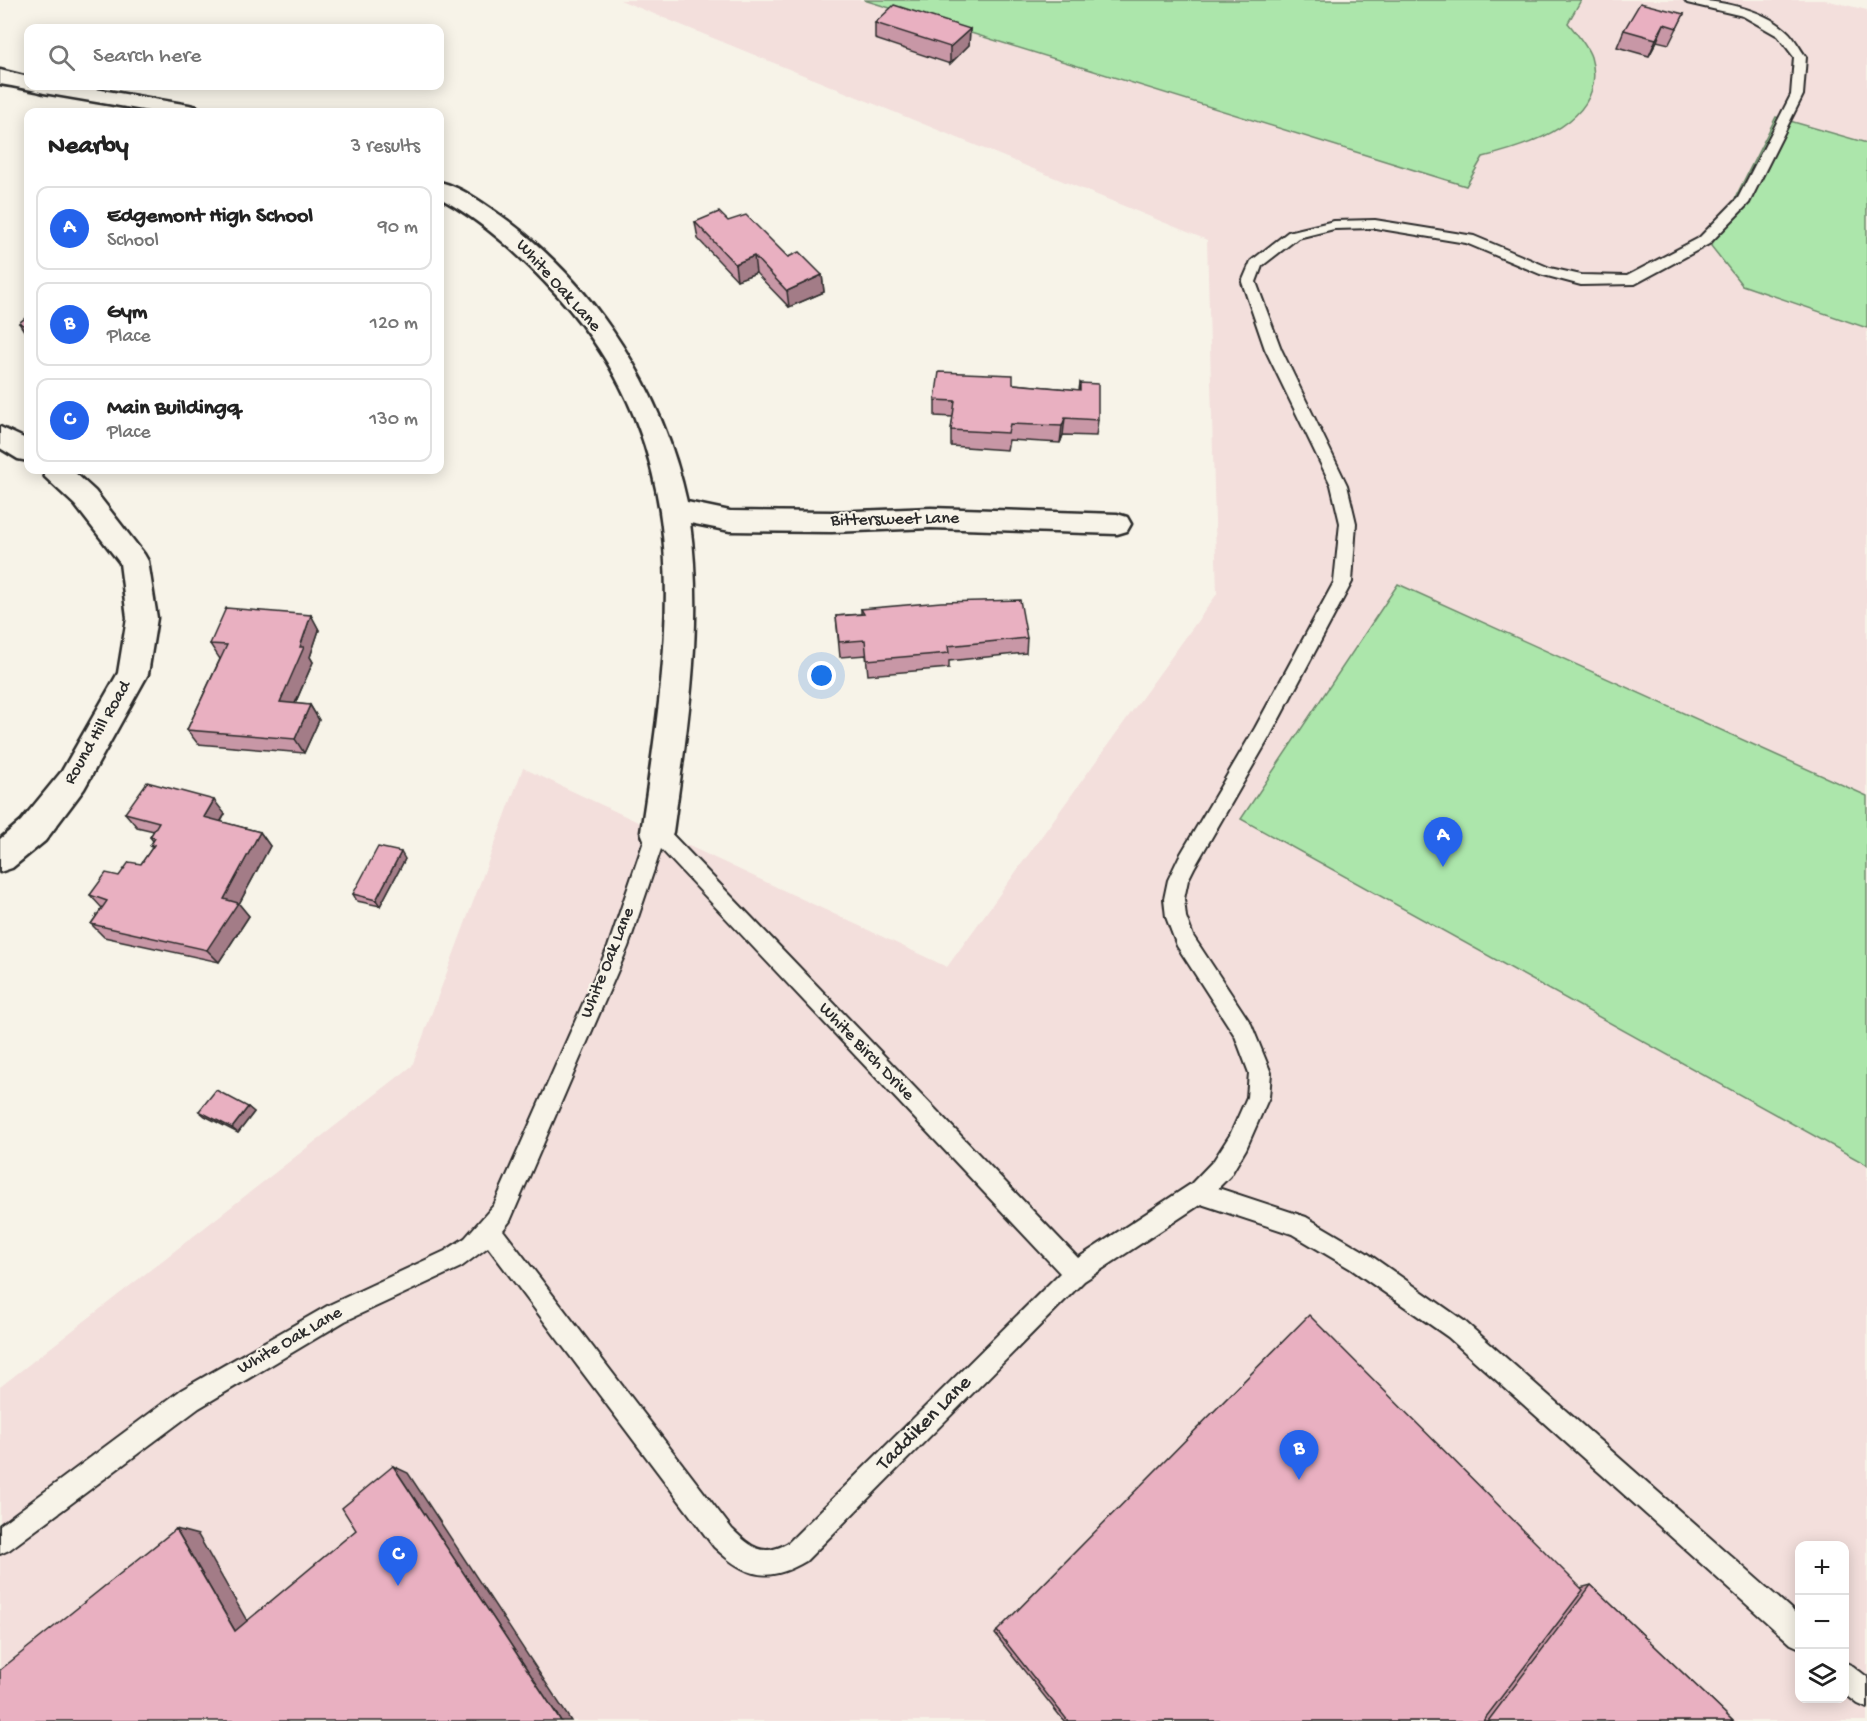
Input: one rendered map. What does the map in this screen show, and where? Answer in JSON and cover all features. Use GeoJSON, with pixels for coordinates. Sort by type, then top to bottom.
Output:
{"type":"FeatureCollection","features":[{"type":"Feature","properties":{"kind":"street"},"geometry":{"type":"LineString","coordinates":[[0,77],[24,82]]}},
{"type":"Feature","properties":{"kind":"street"},"geometry":{"type":"LineString","coordinates":[[66,90],[167,108]]}},
{"type":"Feature","properties":{"kind":"street","name":"White Oak Lane"},"geometry":{"type":"LineString","coordinates":[[444,192],[514,236],[569,292],[598,327],[644,410],[663,459],[674,509],[679,558],[676,683],[657,832]]}},
{"type":"Feature","properties":{"kind":"street"},"geometry":{"type":"LineString","coordinates":[[0,436],[24,450]]}},
{"type":"Feature","properties":{"kind":"street","name":"Round Hill Road"},"geometry":{"type":"LineString","coordinates":[[0,858],[33,831],[73,780],[133,674],[142,618],[134,561],[85,498],[59,474]]}},
{"type":"Feature","properties":{"kind":"street","name":"Bittersweet Lane"},"geometry":{"type":"LineString","coordinates":[[674,509],[730,521],[832,522],[931,518],[1117,524]]}},
{"type":"Feature","properties":{"kind":"lane","name":"Taddiken Lane"},"geometry":{"type":"LineString","coordinates":[[489,1230],[723,1538],[751,1562],[768,1564],[783,1561],[797,1552],[1076,1273],[1199,1192],[1222,1168],[1238,1142],[1258,1097],[1260,1073],[1244,1031],[1184,940],[1176,917],[1174,899],[1178,880],[1262,733],[1343,582],[1348,524],[1339,485],[1273,349],[1249,282],[1256,264],[1293,235],[1335,225],[1375,224],[1469,239],[1545,271],[1581,280],[1630,281],[1704,241],[1744,200],[1797,95],[1800,57],[1782,33],[1746,13],[1691,0]]}},
{"type":"Feature","properties":{"kind":"lane","name":"White Oak Lane"},"geometry":{"type":"LineString","coordinates":[[0,1541],[200,1393],[337,1313],[453,1259],[473,1246],[489,1230],[502,1213],[618,947],[657,832]]}},
{"type":"Feature","properties":{"kind":"lane","name":"White Birch Drive"},"geometry":{"type":"LineString","coordinates":[[657,832],[1076,1273]]}},
{"type":"Feature","properties":{"kind":"lane"},"geometry":{"type":"LineString","coordinates":[[1199,1192],[1298,1225],[1359,1261],[1456,1329],[1795,1631]]}},
{"type":"Feature","properties":{"kind":"lane"},"geometry":{"type":"LineString","coordinates":[[1849,1679],[1867,1695]]}},
{"type":"Feature","properties":{"kind":"shaded area"},"geometry":{"type":"Polygon","coordinates":[[[620,0],[1825,0],[1867,10],[1867,1721],[0,1721],[0,1387],[412,1066],[523,768],[947,967],[1217,594],[1207,240],[620,0]]]}},
{"type":"Feature","properties":{"kind":"green space"},"geometry":{"type":"Polygon","coordinates":[[[864,0],[1581,0],[1568,23],[1581,39],[1591,57],[1594,79],[1588,98],[1577,114],[1561,127],[1542,137],[1522,146],[1483,157],[1466,186],[864,0]]]}},
{"type":"Feature","properties":{"kind":"green space"},"geometry":{"type":"Polygon","coordinates":[[[1776,117],[1867,143],[1867,328],[1742,285],[1711,246],[1776,117]]]}},
{"type":"Feature","properties":{"kind":"green space"},"geometry":{"type":"Polygon","coordinates":[[[1398,584],[1867,796],[1867,1165],[1241,819],[1398,584]]]}},
{"type":"Feature","properties":{"kind":"building"},"geometry":{"type":"Polygon","coordinates":[[[1640,3],[1684,14],[1677,28],[1664,24],[1656,39],[1624,30],[1640,3]]]}},
{"type":"Feature","properties":{"kind":"building"},"geometry":{"type":"Polygon","coordinates":[[[894,5],[970,29],[950,47],[875,23],[894,5]]]}},
{"type":"Feature","properties":{"kind":"building"},"geometry":{"type":"Polygon","coordinates":[[[719,212],[728,221],[746,215],[788,257],[799,252],[822,275],[787,291],[754,256],[735,264],[695,222],[719,212]]]}},
{"type":"Feature","properties":{"kind":"building"},"geometry":{"type":"Polygon","coordinates":[[[939,372],[1013,375],[1013,384],[1080,390],[1080,383],[1098,384],[1098,420],[1065,418],[1062,426],[1010,424],[1008,433],[951,430],[955,401],[935,400],[939,372]]]}},
{"type":"Feature","properties":{"kind":"building"},"geometry":{"type":"Polygon","coordinates":[[[1020,600],[1027,638],[948,646],[949,653],[867,660],[865,640],[839,642],[836,616],[864,614],[861,609],[941,602],[1020,600]]]}},
{"type":"Feature","properties":{"kind":"building"},"geometry":{"type":"Polygon","coordinates":[[[226,608],[311,615],[300,647],[304,647],[280,702],[310,705],[295,739],[187,730],[227,645],[210,644],[226,608]]]}},
{"type":"Feature","properties":{"kind":"building"},"geometry":{"type":"Polygon","coordinates":[[[147,782],[214,800],[204,817],[260,832],[224,899],[238,903],[207,950],[91,924],[107,901],[90,895],[106,873],[119,876],[129,862],[141,864],[154,845],[150,846],[155,838],[150,837],[159,822],[125,813],[147,782]]]}},
{"type":"Feature","properties":{"kind":"building"},"geometry":{"type":"Polygon","coordinates":[[[378,847],[401,852],[376,900],[353,894],[378,847]]]}},
{"type":"Feature","properties":{"kind":"building"},"geometry":{"type":"Polygon","coordinates":[[[216,1090],[248,1107],[232,1128],[199,1111],[216,1090]]]}},
{"type":"Feature","properties":{"kind":"building"},"geometry":{"type":"Polygon","coordinates":[[[1309,1315],[1583,1590],[1483,1721],[1068,1721],[997,1631],[1309,1315]]]}},
{"type":"Feature","properties":{"kind":"building"},"geometry":{"type":"Polygon","coordinates":[[[393,1466],[561,1721],[0,1721],[0,1670],[176,1529],[235,1631],[356,1530],[342,1508],[393,1466]]]}},
{"type":"Feature","properties":{"kind":"building"},"geometry":{"type":"Polygon","coordinates":[[[1591,1585],[1733,1721],[1488,1721],[1591,1585]]]}},
{"type":"Feature","properties":{"kind":"place","name":"Edgemont High School"},"geometry":{"type":"Point","coordinates":[1443,867]}},
{"type":"Feature","properties":{"kind":"place","name":"Gym"},"geometry":{"type":"Point","coordinates":[1299,1480]}},
{"type":"Feature","properties":{"kind":"place","name":"Main Buildingq"},"geometry":{"type":"Point","coordinates":[398,1586]}}]}
